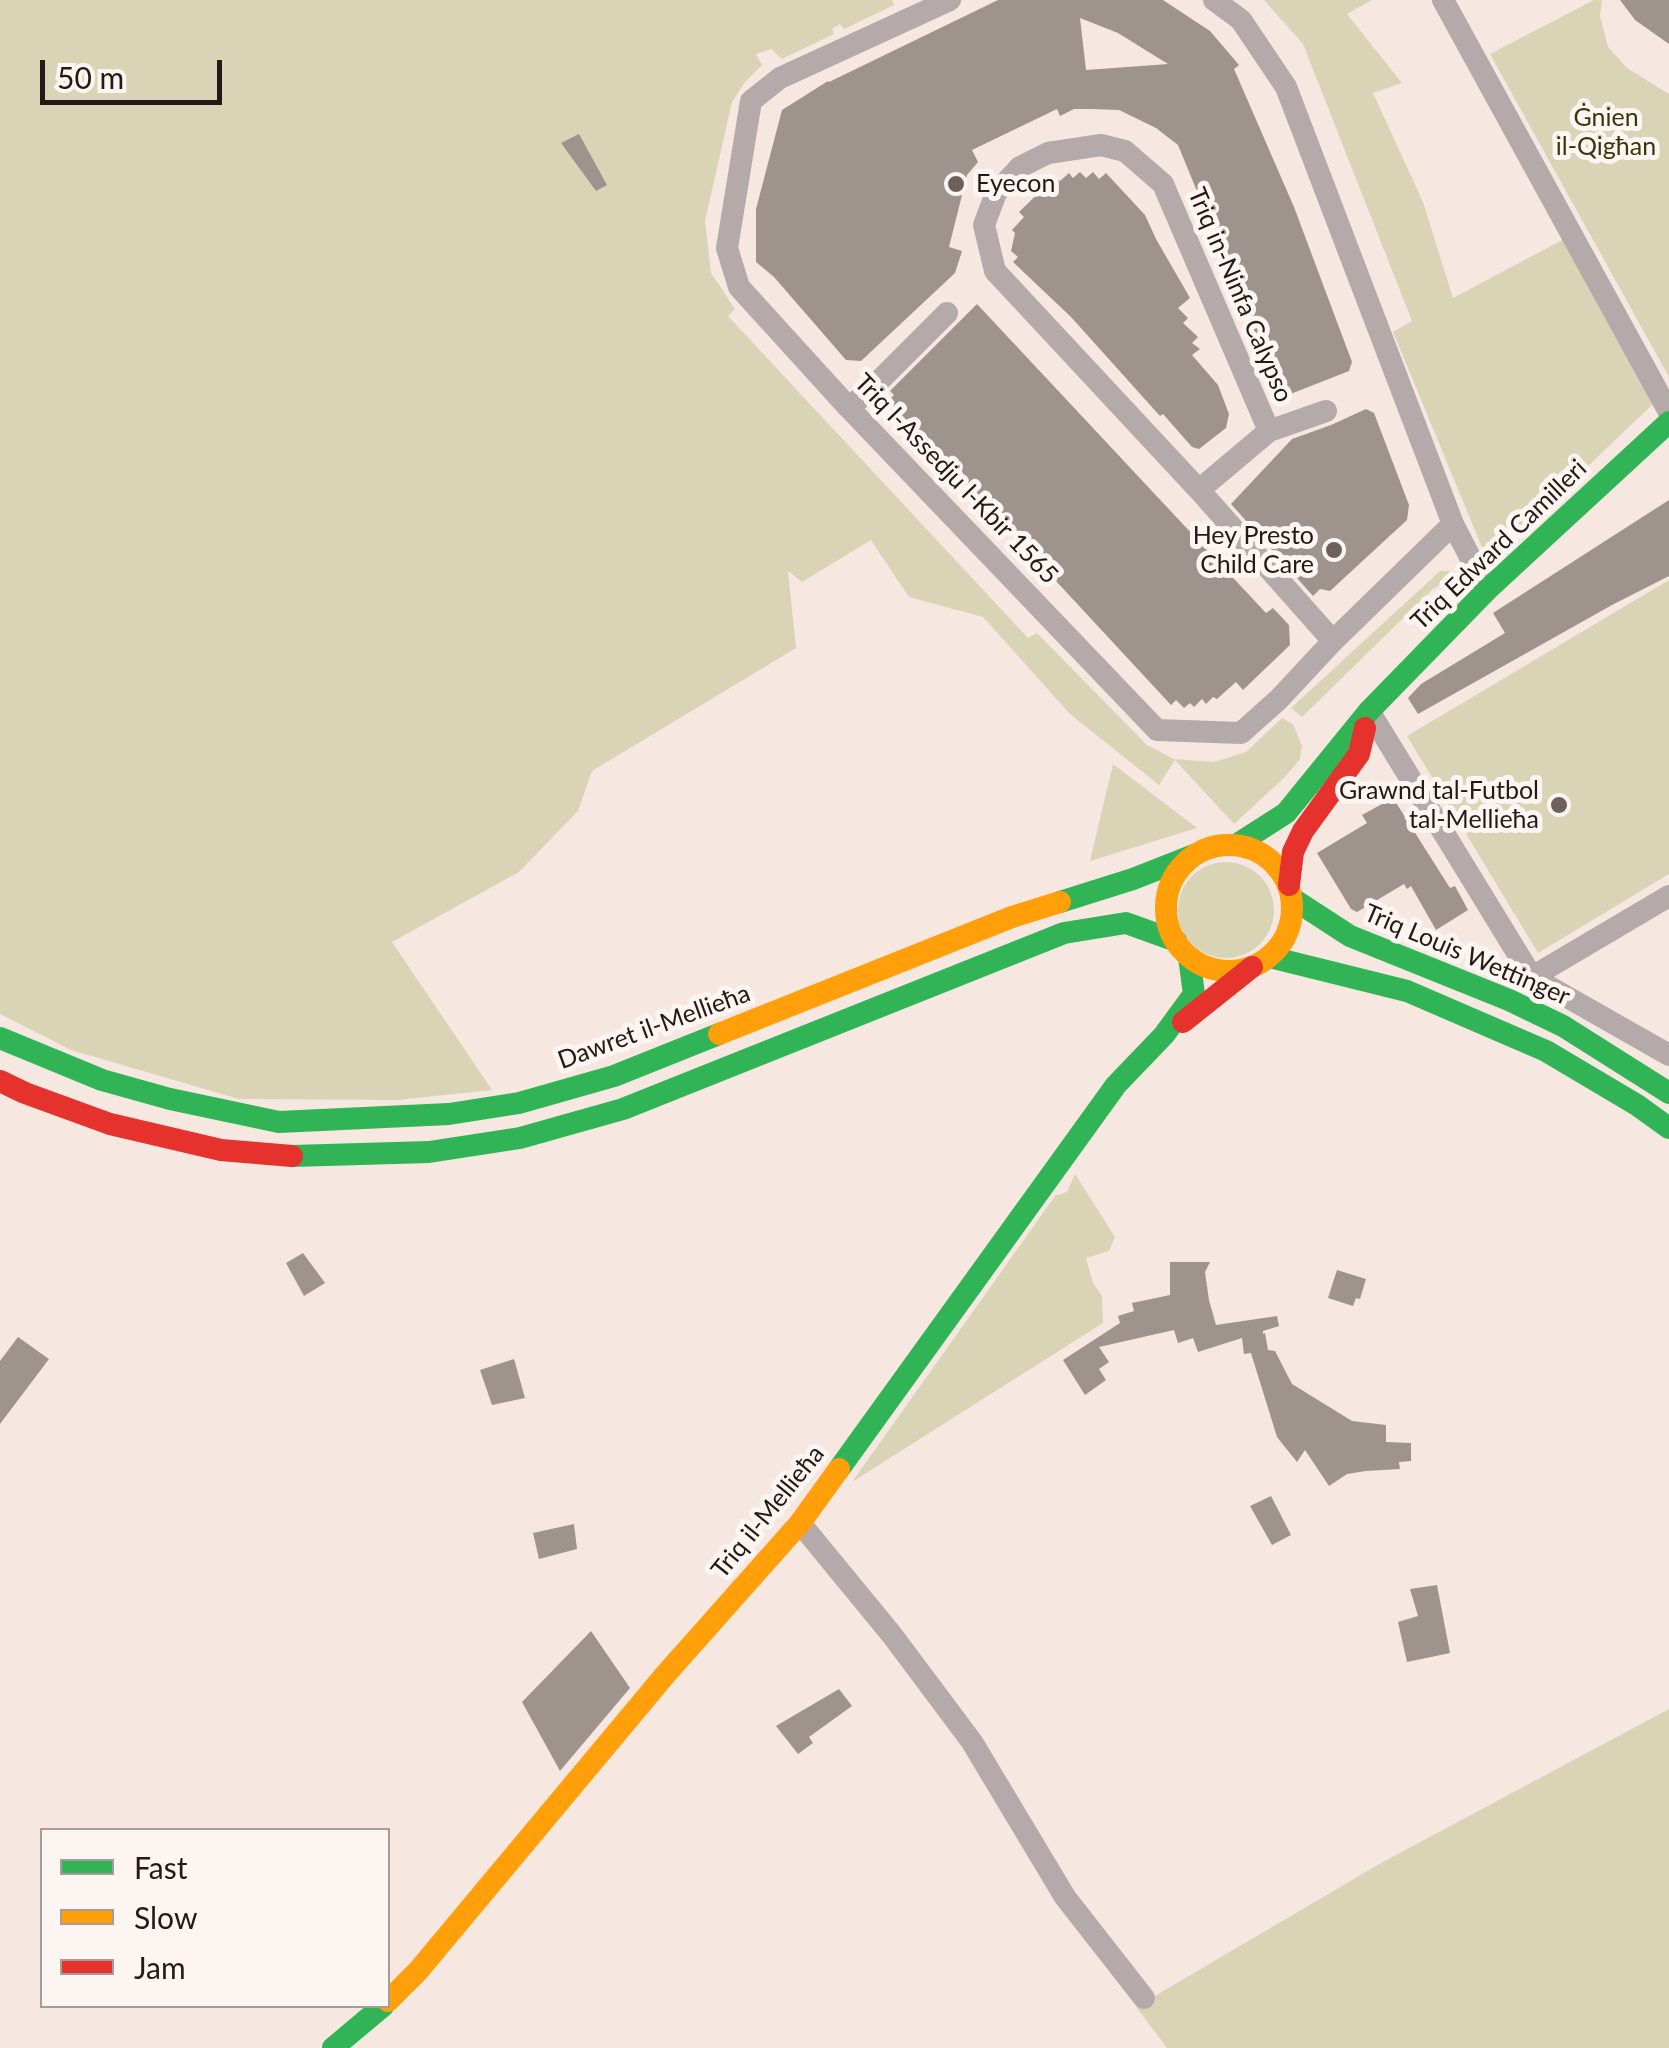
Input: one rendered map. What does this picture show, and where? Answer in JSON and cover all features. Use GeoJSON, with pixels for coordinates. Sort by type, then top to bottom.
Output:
{"type":"FeatureCollection","features":[{"type":"Feature","properties":{"kind":"main road","name":"Triq Edward Camilleri"},"geometry":{"type":"LineString","coordinates":[[1236,845],[1286,813],[1369,711],[1487,590],[1669,422]]}},
{"type":"Feature","properties":{"kind":"main road","name":"Triq Edward Camilleri"},"geometry":{"type":"LineString","coordinates":[[1291,892],[1293,852],[1303,831],[1359,754],[1369,711]]}},
{"type":"Feature","properties":{"kind":"main road"},"geometry":{"type":"LineString","coordinates":[[1183,949],[1166,917],[1167,893],[1176,873],[1194,855],[1208,848],[1236,845],[1261,852],[1278,867],[1291,892],[1292,923],[1285,939],[1261,962]]}},
{"type":"Feature","properties":{"kind":"main road","name":"Dawret il-Mellieħa"},"geometry":{"type":"LineString","coordinates":[[0,1038],[102,1080],[170,1100],[279,1122],[449,1114],[520,1103],[614,1076],[1012,917],[1133,879],[1194,855]]}},
{"type":"Feature","properties":{"kind":"main road","name":"Triq Louis Wettinger"},"geometry":{"type":"LineString","coordinates":[[1291,892],[1350,936],[1563,1026],[1669,1093]]}},
{"type":"Feature","properties":{"kind":"main road"},"geometry":{"type":"LineString","coordinates":[[0,1081],[25,1094],[110,1124],[221,1150],[278,1156],[429,1152],[520,1138],[623,1109],[1064,932],[1126,923],[1183,949],[1205,966],[1230,971],[1261,962],[1407,991],[1546,1052],[1669,1128]]}},
{"type":"Feature","properties":{"kind":"main road","name":"Triq il-Mellieħa"},"geometry":{"type":"LineString","coordinates":[[390,1998],[418,1971],[665,1674],[800,1524],[1105,1099],[1164,1035],[1194,994],[1183,949]]}},
{"type":"Feature","properties":{"kind":"main road","name":"Triq il-Mellieħa"},"geometry":{"type":"LineString","coordinates":[[1164,1035],[1261,962]]}},
{"type":"Feature","properties":{"kind":"main road","name":"Triq il-Mellieħa"},"geometry":{"type":"LineString","coordinates":[[333,2048],[379,2008]]}},
{"type":"Feature","properties":{"kind":"street","name":"Triq l-Assedju l-Kbir 1565"},"geometry":{"type":"LineString","coordinates":[[950,0],[780,78],[751,101],[728,248],[739,287],[849,408],[1157,730],[1241,733],[1453,524]]}},
{"type":"Feature","properties":{"kind":"street"},"geometry":{"type":"LineString","coordinates":[[1214,0],[1241,20],[1286,88],[1453,524],[1487,590]]}},
{"type":"Feature","properties":{"kind":"street"},"geometry":{"type":"LineString","coordinates":[[1443,0],[1669,412]]}},
{"type":"Feature","properties":{"kind":"street","name":"Triq in-Ninfa Calypso"},"geometry":{"type":"LineString","coordinates":[[1199,490],[1269,432],[1162,184],[1126,151],[1101,145],[1048,153],[1020,167],[996,193],[984,225],[995,271],[1334,641]]}},
{"type":"Feature","properties":{"kind":"street"},"geometry":{"type":"LineString","coordinates":[[849,408],[947,312]]}},
{"type":"Feature","properties":{"kind":"street"},"geometry":{"type":"LineString","coordinates":[[1269,432],[1326,411]]}},
{"type":"Feature","properties":{"kind":"street"},"geometry":{"type":"LineString","coordinates":[[1369,711],[1532,976],[1669,1055]]}},
{"type":"Feature","properties":{"kind":"street"},"geometry":{"type":"LineString","coordinates":[[1532,976],[1669,896]]}},
{"type":"Feature","properties":{"kind":"street"},"geometry":{"type":"LineString","coordinates":[[800,1524],[972,1742],[1065,1897],[1144,1998]]}},
{"type":"Feature","properties":{"kind":"green space"},"geometry":{"type":"Polygon","coordinates":[[[0,0],[892,0],[894,5],[844,29],[840,24],[832,29],[834,34],[782,59],[771,49],[756,54],[762,65],[732,102],[705,221],[711,273],[735,309],[728,316],[1028,638],[1037,633],[1147,745],[1174,759],[1214,762],[1246,752],[1282,718],[1293,724],[1302,746],[1300,759],[1234,824],[1175,760],[1159,785],[1070,714],[983,617],[909,597],[871,540],[802,582],[788,571],[796,648],[592,771],[578,811],[519,872],[392,942],[492,1090],[397,1100],[239,1099],[71,1050],[0,1014],[0,0]]]}},
{"type":"Feature","properties":{"kind":"green space"},"geometry":{"type":"Polygon","coordinates":[[[1264,0],[1372,0],[1347,14],[1402,83],[1373,93],[1423,202],[1453,298],[1564,239],[1654,403],[1493,557],[1486,557],[1393,332],[1412,321],[1303,44],[1264,0]]]}},
{"type":"Feature","properties":{"kind":"green space","name":"Ġnien il-Qigħan"},"geometry":{"type":"Polygon","coordinates":[[[1594,0],[1602,0],[1600,16],[1608,47],[1627,68],[1669,94],[1669,377],[1490,54],[1594,0]]]}},
{"type":"Feature","properties":{"kind":"green space"},"geometry":{"type":"Polygon","coordinates":[[[1440,571],[1454,571],[1461,578],[1462,593],[1452,603],[1455,586],[1440,585],[1433,589],[1302,717],[1291,708],[1440,571]]]}},
{"type":"Feature","properties":{"kind":"green space","name":"Grawnd tal-Futbol tal-Mellieħa"},"geometry":{"type":"Polygon","coordinates":[[[1669,580],[1669,874],[1538,953],[1407,736],[1669,580]]]}},
{"type":"Feature","properties":{"kind":"green space"},"geometry":{"type":"Polygon","coordinates":[[[1113,764],[1197,828],[1090,861],[1113,764]]]}},
{"type":"Feature","properties":{"kind":"green space"},"geometry":{"type":"Polygon","coordinates":[[[1226,862],[1244,866],[1260,876],[1270,892],[1274,910],[1270,928],[1260,944],[1244,954],[1226,958],[1208,954],[1192,944],[1182,928],[1178,910],[1182,892],[1192,876],[1208,866],[1226,862]]]}},
{"type":"Feature","properties":{"kind":"green space"},"geometry":{"type":"Polygon","coordinates":[[[1075,1174],[1115,1237],[1109,1251],[1086,1258],[1093,1283],[1102,1296],[1103,1323],[852,1482],[1055,1196],[1067,1192],[1075,1174]]]}},
{"type":"Feature","properties":{"kind":"green space"},"geometry":{"type":"Polygon","coordinates":[[[1669,1709],[1669,2048],[1167,2048],[1136,2007],[1381,1863],[1669,1709]]]}},
{"type":"Feature","properties":{"kind":"building"},"geometry":{"type":"Polygon","coordinates":[[[998,0],[1163,0],[1210,31],[1239,65],[1234,69],[1294,207],[1352,362],[1349,371],[1288,395],[1280,393],[1178,145],[1156,128],[1119,110],[1090,109],[1074,109],[1060,116],[1057,109],[972,150],[978,162],[967,175],[949,247],[962,251],[955,273],[861,361],[846,360],[774,277],[756,262],[756,209],[782,110],[829,82],[998,0]],[[1080,18],[1086,70],[1168,64],[1118,33],[1080,18]]]}},
{"type":"Feature","properties":{"kind":"building"},"geometry":{"type":"Polygon","coordinates":[[[1620,0],[1669,0],[1669,44],[1635,20],[1620,0]]]}},
{"type":"Feature","properties":{"kind":"building"},"geometry":{"type":"Polygon","coordinates":[[[579,134],[607,185],[596,191],[561,143],[579,134]]]}},
{"type":"Feature","properties":{"kind":"building"},"geometry":{"type":"Polygon","coordinates":[[[1080,172],[1086,178],[1093,172],[1099,179],[1106,173],[1145,215],[1190,298],[1178,308],[1188,318],[1183,323],[1198,337],[1192,343],[1200,349],[1192,355],[1218,385],[1229,414],[1226,428],[1199,449],[1192,447],[1163,414],[1160,416],[1071,317],[1013,262],[1018,257],[1011,251],[1015,233],[1012,230],[1024,217],[1019,212],[1054,178],[1060,181],[1069,173],[1073,178],[1080,172]]]}},
{"type":"Feature","properties":{"kind":"building"},"geometry":{"type":"Polygon","coordinates":[[[977,304],[1266,613],[1273,608],[1289,625],[1290,645],[1243,690],[1236,682],[1206,704],[1202,699],[1194,707],[1190,703],[1184,708],[1176,700],[1171,705],[928,445],[923,450],[907,434],[913,428],[888,401],[894,395],[890,391],[977,304]]]}},
{"type":"Feature","properties":{"kind":"building"},"geometry":{"type":"Polygon","coordinates":[[[1366,409],[1374,413],[1409,505],[1407,520],[1330,591],[1320,589],[1313,596],[1231,504],[1292,439],[1366,409]]]}},
{"type":"Feature","properties":{"kind":"building"},"geometry":{"type":"Polygon","coordinates":[[[1669,500],[1669,576],[1418,714],[1408,698],[1421,684],[1505,633],[1493,613],[1669,500]]]}},
{"type":"Feature","properties":{"kind":"building"},"geometry":{"type":"Polygon","coordinates":[[[1393,798],[1468,910],[1436,930],[1411,886],[1407,889],[1404,884],[1357,912],[1351,909],[1317,853],[1367,823],[1362,815],[1393,798]]]}},
{"type":"Feature","properties":{"kind":"building"},"geometry":{"type":"Polygon","coordinates":[[[303,1253],[325,1283],[304,1296],[286,1263],[303,1253]]]}},
{"type":"Feature","properties":{"kind":"building"},"geometry":{"type":"Polygon","coordinates":[[[1170,1262],[1210,1262],[1205,1272],[1216,1325],[1277,1316],[1279,1326],[1263,1334],[1268,1350],[1275,1351],[1292,1384],[1352,1421],[1386,1425],[1386,1442],[1411,1443],[1411,1461],[1399,1462],[1400,1469],[1347,1474],[1329,1486],[1305,1450],[1297,1462],[1277,1437],[1251,1353],[1244,1354],[1242,1338],[1198,1352],[1193,1338],[1178,1343],[1174,1330],[1099,1347],[1109,1362],[1099,1369],[1106,1380],[1085,1395],[1063,1360],[1120,1323],[1118,1316],[1134,1311],[1132,1303],[1170,1295],[1170,1262]]]}},
{"type":"Feature","properties":{"kind":"building"},"geometry":{"type":"Polygon","coordinates":[[[1337,1270],[1366,1279],[1360,1299],[1356,1298],[1353,1306],[1328,1298],[1337,1270]]]}},
{"type":"Feature","properties":{"kind":"building"},"geometry":{"type":"Polygon","coordinates":[[[18,1337],[49,1359],[0,1424],[0,1361],[18,1337]]]}},
{"type":"Feature","properties":{"kind":"building"},"geometry":{"type":"Polygon","coordinates":[[[514,1359],[525,1398],[492,1405],[480,1370],[514,1359]]]}},
{"type":"Feature","properties":{"kind":"building"},"geometry":{"type":"Polygon","coordinates":[[[1271,1496],[1291,1535],[1272,1545],[1250,1506],[1271,1496]]]}},
{"type":"Feature","properties":{"kind":"building"},"geometry":{"type":"Polygon","coordinates":[[[574,1524],[577,1549],[539,1559],[533,1533],[574,1524]]]}},
{"type":"Feature","properties":{"kind":"building"},"geometry":{"type":"Polygon","coordinates":[[[1437,1585],[1450,1653],[1407,1662],[1398,1622],[1418,1616],[1410,1589],[1437,1585]]]}},
{"type":"Feature","properties":{"kind":"building"},"geometry":{"type":"Polygon","coordinates":[[[591,1631],[630,1688],[560,1771],[522,1702],[591,1631]]]}},
{"type":"Feature","properties":{"kind":"building"},"geometry":{"type":"Polygon","coordinates":[[[839,1689],[852,1706],[809,1737],[813,1743],[798,1754],[776,1726],[839,1689]]]}},
{"type":"Feature","properties":{"kind":"traffic: fast"},"geometry":{"type":"LineString","coordinates":[[1236,845],[1286,813],[1369,711],[1487,590],[1669,422]]}},
{"type":"Feature","properties":{"kind":"traffic: fast"},"geometry":{"type":"LineString","coordinates":[[1060,902],[1194,855]]}},
{"type":"Feature","properties":{"kind":"traffic: fast"},"geometry":{"type":"LineString","coordinates":[[1293,899],[1350,936],[1563,1026],[1669,1093]]}},
{"type":"Feature","properties":{"kind":"traffic: fast"},"geometry":{"type":"LineString","coordinates":[[292,1156],[429,1152],[520,1138],[623,1109],[1064,933],[1126,923],[1176,941]]}},
{"type":"Feature","properties":{"kind":"traffic: fast"},"geometry":{"type":"LineString","coordinates":[[839,1469],[1116,1085],[1164,1035],[1194,994],[1189,957]]}},
{"type":"Feature","properties":{"kind":"traffic: fast"},"geometry":{"type":"LineString","coordinates":[[1270,957],[1407,991],[1546,1051],[1669,1128]]}},
{"type":"Feature","properties":{"kind":"traffic: fast"},"geometry":{"type":"LineString","coordinates":[[0,1038],[102,1080],[279,1122],[449,1114],[519,1103],[614,1076],[719,1034]]}},
{"type":"Feature","properties":{"kind":"traffic: fast"},"geometry":{"type":"LineString","coordinates":[[333,2048],[381,2008]]}},
{"type":"Feature","properties":{"kind":"traffic: slow"},"geometry":{"type":"LineString","coordinates":[[1229,845],[1253,850],[1274,863],[1287,884],[1292,908],[1287,932],[1274,953],[1253,966],[1229,971],[1205,966],[1184,953],[1171,932],[1166,908],[1171,884],[1184,863],[1205,850],[1229,845]]}},
{"type":"Feature","properties":{"kind":"traffic: slow"},"geometry":{"type":"LineString","coordinates":[[719,1034],[1012,917],[1060,902]]}},
{"type":"Feature","properties":{"kind":"traffic: slow"},"geometry":{"type":"LineString","coordinates":[[390,1999],[418,1971],[665,1675],[800,1523],[839,1469]]}},
{"type":"Feature","properties":{"kind":"traffic: jam"},"geometry":{"type":"LineString","coordinates":[[1289,885],[1293,852],[1303,831],[1359,754],[1365,728]]}},
{"type":"Feature","properties":{"kind":"traffic: jam"},"geometry":{"type":"LineString","coordinates":[[1183,1022],[1252,967]]}},
{"type":"Feature","properties":{"kind":"traffic: jam"},"geometry":{"type":"LineString","coordinates":[[0,1081],[110,1124],[221,1150],[292,1156]]}},
{"type":"Feature","properties":{"kind":"place","name":"Eyecon"},"geometry":{"type":"Point","coordinates":[956,184]}},
{"type":"Feature","properties":{"kind":"place","name":"Hey Presto Child Care"},"geometry":{"type":"Point","coordinates":[1334,550]}},
{"type":"Feature","properties":{"kind":"place","name":"Grawnd tal-Futbol tal-Mellieħa"},"geometry":{"type":"Point","coordinates":[1559,805]}}]}
